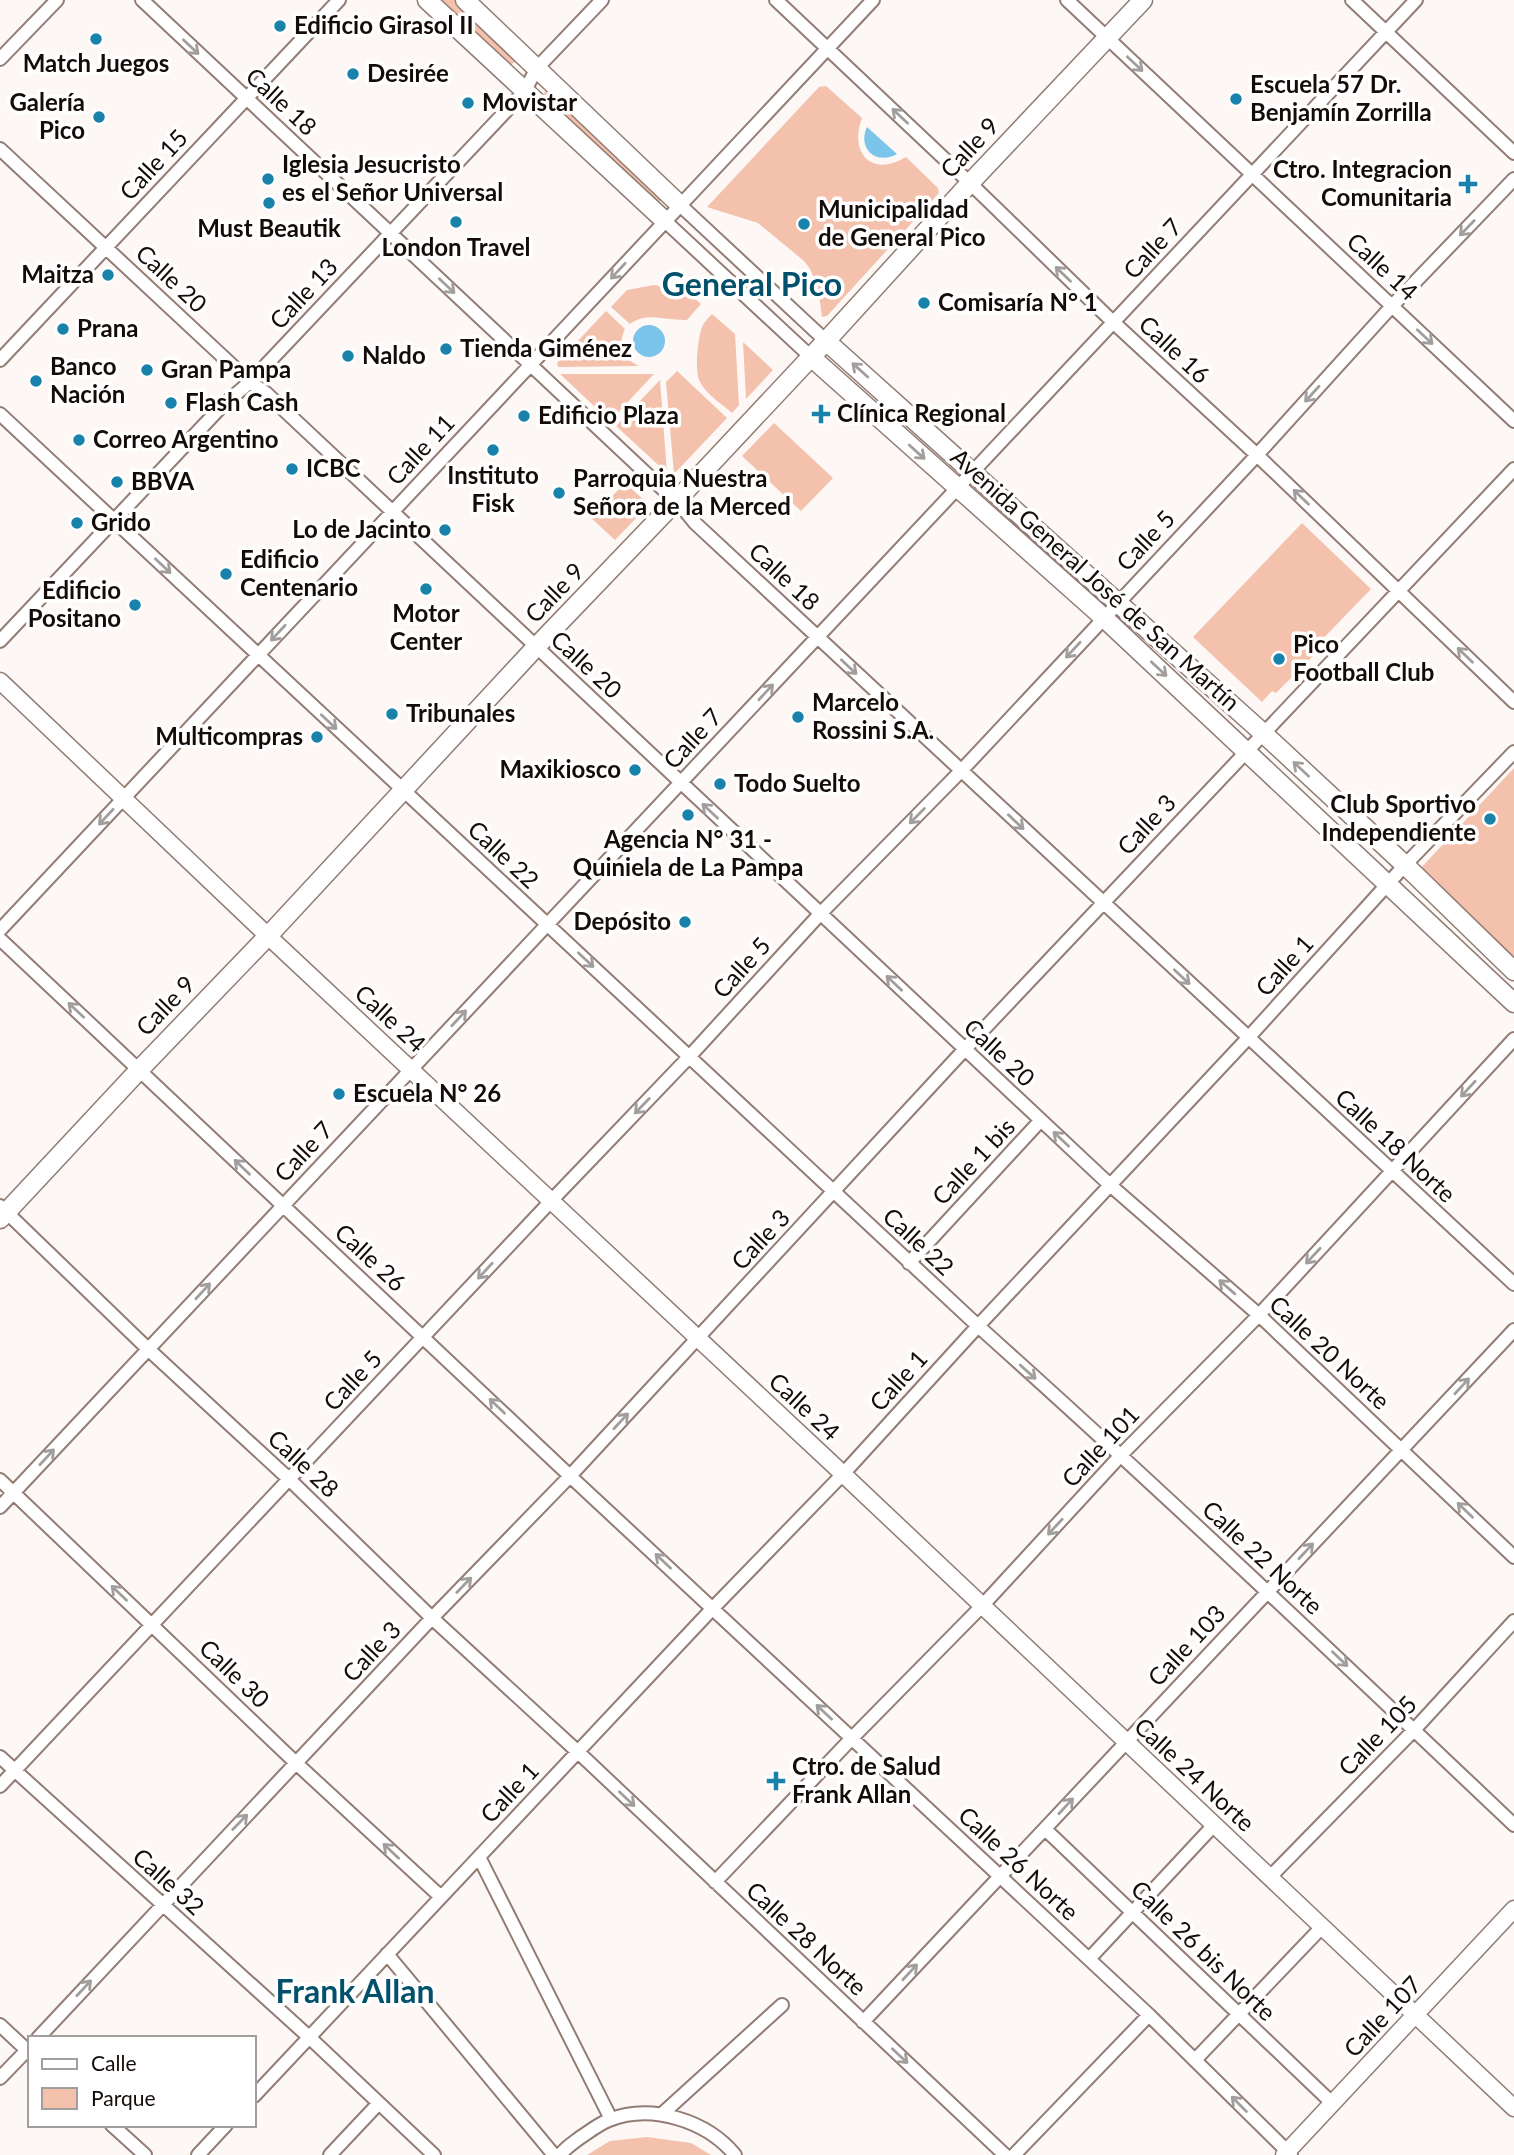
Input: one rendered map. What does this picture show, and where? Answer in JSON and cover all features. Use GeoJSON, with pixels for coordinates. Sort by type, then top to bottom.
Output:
{"type":"FeatureCollection","features":[{"type":"Feature","properties":{"kind":"main road","name":"Avenida General José de San Martín"},"geometry":{"type":"LineString","coordinates":[[428,0],[665,221]]}},
{"type":"Feature","properties":{"kind":"main road","name":"Avenida General José de San Martín"},"geometry":{"type":"LineString","coordinates":[[465,0],[680,205]]}},
{"type":"Feature","properties":{"kind":"main road","name":"Calle 9"},"geometry":{"type":"LineString","coordinates":[[2,1212],[268,936],[1143,0]]}},
{"type":"Feature","properties":{"kind":"main road","name":"Avenida General José de San Martín"},"geometry":{"type":"LineString","coordinates":[[827,341],[1263,733],[1514,971]]}},
{"type":"Feature","properties":{"kind":"main road","name":"Avenida General José de San Martín"},"geometry":{"type":"LineString","coordinates":[[811,357],[1104,618],[1514,1003]]}},
{"type":"Feature","properties":{"kind":"street"},"geometry":{"type":"LineString","coordinates":[[0,59],[57,0]]}},
{"type":"Feature","properties":{"kind":"street","name":"Calle 18"},"geometry":{"type":"LineString","coordinates":[[142,0],[676,501],[695,523],[1248,1038]]}},
{"type":"Feature","properties":{"kind":"street","name":"Calle 15"},"geometry":{"type":"LineString","coordinates":[[0,360],[339,0]]}},
{"type":"Feature","properties":{"kind":"street","name":"Calle 13"},"geometry":{"type":"LineString","coordinates":[[0,641],[524,92],[537,68],[602,0]]}},
{"type":"Feature","properties":{"kind":"street","name":"Calle 16"},"geometry":{"type":"LineString","coordinates":[[776,0],[1113,322],[1257,454],[1514,702]]}},
{"type":"Feature","properties":{"kind":"street","name":"Calle 11"},"geometry":{"type":"LineString","coordinates":[[0,930],[873,0]]}},
{"type":"Feature","properties":{"kind":"street","name":"Calle 14"},"geometry":{"type":"LineString","coordinates":[[1067,0],[1514,421]]}},
{"type":"Feature","properties":{"kind":"street"},"geometry":{"type":"LineString","coordinates":[[1352,0],[1514,153]]}},
{"type":"Feature","properties":{"kind":"street","name":"Calle 7"},"geometry":{"type":"LineString","coordinates":[[0,1507],[1416,0]]}},
{"type":"Feature","properties":{"kind":"street","name":"Calle 20"},"geometry":{"type":"LineString","coordinates":[[0,149],[266,394],[1110,1185]]}},
{"type":"Feature","properties":{"kind":"street","name":"Calle 5"},"geometry":{"type":"LineString","coordinates":[[0,1786],[690,1057],[820,914],[961,771],[1392,306],[1514,179]]}},
{"type":"Feature","properties":{"kind":"street","name":"Avenida General José de San Martín"},"geometry":{"type":"LineString","coordinates":[[680,205],[827,341]]}},
{"type":"Feature","properties":{"kind":"street","name":"Avenida General José de San Martín"},"geometry":{"type":"LineString","coordinates":[[665,221],[811,357]]}},
{"type":"Feature","properties":{"kind":"street","name":"Calle 22"},"geometry":{"type":"LineString","coordinates":[[0,414],[978,1326]]}},
{"type":"Feature","properties":{"kind":"street","name":"Calle 3"},"geometry":{"type":"LineString","coordinates":[[40,2036],[432,1618],[570,1476],[965,1049],[1514,470]]}},
{"type":"Feature","properties":{"kind":"street","name":"Calle 24"},"geometry":{"type":"LineString","coordinates":[[0,681],[268,936],[843,1474]]}},
{"type":"Feature","properties":{"kind":"street","name":"Calle 1"},"geometry":{"type":"LineString","coordinates":[[256,2094],[713,1608],[843,1474],[1405,865],[1514,752]]}},
{"type":"Feature","properties":{"kind":"street","name":"Calle 26"},"geometry":{"type":"LineString","coordinates":[[0,939],[713,1608]]}},
{"type":"Feature","properties":{"kind":"street","name":"Calle 18 Norte"},"geometry":{"type":"LineString","coordinates":[[1248,1038],[1514,1284]]}},
{"type":"Feature","properties":{"kind":"street","name":"Calle 101"},"geometry":{"type":"LineString","coordinates":[[715,1882],[982,1606],[1121,1455],[1259,1315],[1514,1039]]}},
{"type":"Feature","properties":{"kind":"street","name":"Calle 1 bis"},"geometry":{"type":"LineString","coordinates":[[909,1263],[1041,1121]]}},
{"type":"Feature","properties":{"kind":"street","name":"Calle 20 Norte"},"geometry":{"type":"LineString","coordinates":[[1110,1185],[1259,1315],[1514,1557]]}},
{"type":"Feature","properties":{"kind":"street","name":"Calle 28"},"geometry":{"type":"LineString","coordinates":[[2,1212],[578,1752]]}},
{"type":"Feature","properties":{"kind":"street","name":"Calle 22 Norte"},"geometry":{"type":"LineString","coordinates":[[978,1326],[1268,1591],[1514,1825]]}},
{"type":"Feature","properties":{"kind":"street","name":"Calle 103"},"geometry":{"type":"LineString","coordinates":[[863,2022],[1514,1331]]}},
{"type":"Feature","properties":{"kind":"street","name":"Calle 24 Norte"},"geometry":{"type":"LineString","coordinates":[[843,1474],[1514,2108]]}},
{"type":"Feature","properties":{"kind":"street","name":"Calle 30"},"geometry":{"type":"LineString","coordinates":[[0,1480],[441,1898]]}},
{"type":"Feature","properties":{"kind":"street","name":"Calle 26 Norte"},"geometry":{"type":"LineString","coordinates":[[713,1608],[1149,2015],[1287,2154]]}},
{"type":"Feature","properties":{"kind":"street","name":"Calle 105"},"geometry":{"type":"LineString","coordinates":[[1270,1877],[1414,1730],[1514,1621]]}},
{"type":"Feature","properties":{"kind":"street","name":"Calle 28 Norte"},"geometry":{"type":"LineString","coordinates":[[578,1752],[1005,2155]]}},
{"type":"Feature","properties":{"kind":"street","name":"Calle 32"},"geometry":{"type":"LineString","coordinates":[[0,1757],[434,2155]]}},
{"type":"Feature","properties":{"kind":"street"},"geometry":{"type":"LineString","coordinates":[[1089,1959],[1214,1825]]}},
{"type":"Feature","properties":{"kind":"street","name":"Calle 26 bis Norte"},"geometry":{"type":"LineString","coordinates":[[1045,1829],[1332,2103]]}},
{"type":"Feature","properties":{"kind":"street"},"geometry":{"type":"LineString","coordinates":[[479,1857],[611,2119]]}},
{"type":"Feature","properties":{"kind":"street","name":"Calle 107"},"geometry":{"type":"LineString","coordinates":[[1287,2154],[1514,1909]]}},
{"type":"Feature","properties":{"kind":"street"},"geometry":{"type":"LineString","coordinates":[[1195,2060],[1322,1927]]}},
{"type":"Feature","properties":{"kind":"street"},"geometry":{"type":"LineString","coordinates":[[387,1954],[554,2155]]}},
{"type":"Feature","properties":{"kind":"street"},"geometry":{"type":"LineString","coordinates":[[662,2114],[782,2006]]}},
{"type":"Feature","properties":{"kind":"street"},"geometry":{"type":"LineString","coordinates":[[1014,2155],[1149,2015]]}},
{"type":"Feature","properties":{"kind":"street"},"geometry":{"type":"LineString","coordinates":[[0,2025],[28,2049]]}},
{"type":"Feature","properties":{"kind":"street"},"geometry":{"type":"LineString","coordinates":[[0,2078],[28,2051]]}},
{"type":"Feature","properties":{"kind":"street"},"geometry":{"type":"LineString","coordinates":[[330,2155],[379,2103]]}},
{"type":"Feature","properties":{"kind":"street"},"geometry":{"type":"LineString","coordinates":[[560,2155],[565,2148],[611,2119],[662,2114],[694,2125],[726,2144],[735,2155]]}},
{"type":"Feature","properties":{"kind":"street"},"geometry":{"type":"LineString","coordinates":[[114,2127],[145,2155]]}},
{"type":"Feature","properties":{"kind":"street"},"geometry":{"type":"LineString","coordinates":[[198,2155],[224,2127]]}},
{"type":"Feature","properties":{"kind":"green space"},"geometry":{"type":"Polygon","coordinates":[[[438,0],[457,0],[514,54],[515,62],[507,64],[438,0]]]}},
{"type":"Feature","properties":{"kind":"green space"},"geometry":{"type":"Polygon","coordinates":[[[826,86],[862,118],[858,142],[866,158],[883,165],[906,157],[938,188],[939,193],[827,316],[822,317],[818,287],[804,261],[758,223],[707,207],[819,87],[826,86]]]}},
{"type":"Feature","properties":{"kind":"green space"},"geometry":{"type":"Polygon","coordinates":[[[548,91],[662,198],[660,201],[656,203],[542,96],[548,91]]]}},
{"type":"Feature","properties":{"kind":"green space"},"geometry":{"type":"Polygon","coordinates":[[[654,285],[686,291],[701,304],[687,320],[650,317],[630,324],[611,307],[627,290],[654,285]]]}},
{"type":"Feature","properties":{"kind":"green space"},"geometry":{"type":"Polygon","coordinates":[[[606,311],[625,329],[623,351],[629,360],[639,366],[558,367],[557,363],[606,311]]]}},
{"type":"Feature","properties":{"kind":"green space"},"geometry":{"type":"Polygon","coordinates":[[[712,314],[735,334],[739,405],[732,413],[706,391],[698,377],[697,354],[701,332],[704,323],[712,314]]]}},
{"type":"Feature","properties":{"kind":"green space"},"geometry":{"type":"Polygon","coordinates":[[[743,342],[773,370],[746,399],[743,342]]]}},
{"type":"Feature","properties":{"kind":"green space"},"geometry":{"type":"Polygon","coordinates":[[[677,371],[727,418],[674,474],[666,382],[677,371]]]}},
{"type":"Feature","properties":{"kind":"green space"},"geometry":{"type":"Polygon","coordinates":[[[560,374],[654,374],[610,421],[560,374]]]}},
{"type":"Feature","properties":{"kind":"green space"},"geometry":{"type":"Polygon","coordinates":[[[660,380],[667,473],[616,426],[660,380]]]}},
{"type":"Feature","properties":{"kind":"green space"},"geometry":{"type":"Polygon","coordinates":[[[774,423],[833,478],[801,511],[742,456],[774,423]]]}},
{"type":"Feature","properties":{"kind":"green space"},"geometry":{"type":"Polygon","coordinates":[[[625,483],[643,499],[644,510],[615,540],[591,518],[625,483]]]}},
{"type":"Feature","properties":{"kind":"green space"},"geometry":{"type":"Polygon","coordinates":[[[1302,523],[1371,589],[1311,651],[1314,655],[1276,693],[1272,691],[1262,702],[1193,637],[1302,523]]]}},
{"type":"Feature","properties":{"kind":"green space","name":"Club Sportivo Independiente"},"geometry":{"type":"Polygon","coordinates":[[[1514,768],[1514,958],[1419,870],[1514,768]]]}},
{"type":"Feature","properties":{"kind":"green space"},"geometry":{"type":"Polygon","coordinates":[[[647,2137],[691,2143],[711,2155],[587,2155],[610,2141],[647,2137]]]}},
{"type":"Feature","properties":{"kind":"water"},"geometry":{"type":"Polygon","coordinates":[[[867,127],[897,154],[882,158],[870,153],[865,142],[867,127]]]}},
{"type":"Feature","properties":{"kind":"water"},"geometry":{"type":"Polygon","coordinates":[[[649,325],[661,329],[665,341],[661,353],[649,357],[637,353],[633,341],[637,329],[649,325]]]}},
{"type":"Feature","properties":{"kind":"place","name":"Edificio Girasol II"},"geometry":{"type":"Point","coordinates":[280,26]}},
{"type":"Feature","properties":{"kind":"place","name":"Match Juegos"},"geometry":{"type":"Point","coordinates":[96,39]}},
{"type":"Feature","properties":{"kind":"place","name":"Desirée"},"geometry":{"type":"Point","coordinates":[353,74]}},
{"type":"Feature","properties":{"kind":"place","name":"Escuela 57 Dr. Benjamín Zorrilla"},"geometry":{"type":"Point","coordinates":[1236,99]}},
{"type":"Feature","properties":{"kind":"place","name":"Movistar"},"geometry":{"type":"Point","coordinates":[468,103]}},
{"type":"Feature","properties":{"kind":"place","name":"Galería Pico"},"geometry":{"type":"Point","coordinates":[99,117]}},
{"type":"Feature","properties":{"kind":"place","name":"Iglesia Jesucristo es el Señor Universal"},"geometry":{"type":"Point","coordinates":[268,179]}},
{"type":"Feature","properties":{"kind":"place","name":"Ctro. Integracion Comunitaria"},"geometry":{"type":"Point","coordinates":[1468,184]}},
{"type":"Feature","properties":{"kind":"place","name":"Must Beautik"},"geometry":{"type":"Point","coordinates":[269,203]}},
{"type":"Feature","properties":{"kind":"place","name":"London Travel"},"geometry":{"type":"Point","coordinates":[456,222]}},
{"type":"Feature","properties":{"kind":"place","name":"Municipalidad de General Pico"},"geometry":{"type":"Point","coordinates":[804,224]}},
{"type":"Feature","properties":{"kind":"place","name":"Maitza"},"geometry":{"type":"Point","coordinates":[108,275]}},
{"type":"Feature","properties":{"kind":"place","name":"Comisaría N° 1"},"geometry":{"type":"Point","coordinates":[924,303]}},
{"type":"Feature","properties":{"kind":"place","name":"Prana"},"geometry":{"type":"Point","coordinates":[63,329]}},
{"type":"Feature","properties":{"kind":"place","name":"Tienda Giménez"},"geometry":{"type":"Point","coordinates":[446,349]}},
{"type":"Feature","properties":{"kind":"place","name":"Naldo"},"geometry":{"type":"Point","coordinates":[348,356]}},
{"type":"Feature","properties":{"kind":"place","name":"Gran Pampa"},"geometry":{"type":"Point","coordinates":[147,370]}},
{"type":"Feature","properties":{"kind":"place","name":"Banco Nación"},"geometry":{"type":"Point","coordinates":[36,381]}},
{"type":"Feature","properties":{"kind":"place","name":"Flash Cash"},"geometry":{"type":"Point","coordinates":[171,403]}},
{"type":"Feature","properties":{"kind":"place","name":"Clínica Regional"},"geometry":{"type":"Point","coordinates":[821,414]}},
{"type":"Feature","properties":{"kind":"place","name":"Edificio Plaza"},"geometry":{"type":"Point","coordinates":[524,416]}},
{"type":"Feature","properties":{"kind":"place","name":"Correo Argentino"},"geometry":{"type":"Point","coordinates":[79,440]}},
{"type":"Feature","properties":{"kind":"place","name":"Instituto Fisk"},"geometry":{"type":"Point","coordinates":[493,450]}},
{"type":"Feature","properties":{"kind":"place","name":"ICBC"},"geometry":{"type":"Point","coordinates":[292,469]}},
{"type":"Feature","properties":{"kind":"place","name":"BBVA"},"geometry":{"type":"Point","coordinates":[117,482]}},
{"type":"Feature","properties":{"kind":"place","name":"Parroquia Nuestra Señora de la Merced"},"geometry":{"type":"Point","coordinates":[559,493]}},
{"type":"Feature","properties":{"kind":"place","name":"Grido"},"geometry":{"type":"Point","coordinates":[77,523]}},
{"type":"Feature","properties":{"kind":"place","name":"Lo de Jacinto"},"geometry":{"type":"Point","coordinates":[445,530]}},
{"type":"Feature","properties":{"kind":"place","name":"Edificio Centenario"},"geometry":{"type":"Point","coordinates":[226,574]}},
{"type":"Feature","properties":{"kind":"place","name":"Motor Center"},"geometry":{"type":"Point","coordinates":[426,589]}},
{"type":"Feature","properties":{"kind":"place","name":"Edificio Positano"},"geometry":{"type":"Point","coordinates":[135,605]}},
{"type":"Feature","properties":{"kind":"place","name":"Pico Football Club"},"geometry":{"type":"Point","coordinates":[1279,659]}},
{"type":"Feature","properties":{"kind":"place","name":"Tribunales"},"geometry":{"type":"Point","coordinates":[392,714]}},
{"type":"Feature","properties":{"kind":"place","name":"Marcelo Rossini S.A."},"geometry":{"type":"Point","coordinates":[798,717]}},
{"type":"Feature","properties":{"kind":"place","name":"Multicompras"},"geometry":{"type":"Point","coordinates":[317,737]}},
{"type":"Feature","properties":{"kind":"place","name":"Maxikiosco"},"geometry":{"type":"Point","coordinates":[635,770]}},
{"type":"Feature","properties":{"kind":"place","name":"Todo Suelto"},"geometry":{"type":"Point","coordinates":[720,784]}},
{"type":"Feature","properties":{"kind":"place","name":"Agencia N° 31 - Quiniela de La Pampa"},"geometry":{"type":"Point","coordinates":[688,815]}},
{"type":"Feature","properties":{"kind":"place","name":"Club Sportivo Independiente"},"geometry":{"type":"Point","coordinates":[1490,819]}},
{"type":"Feature","properties":{"kind":"place","name":"Depósito"},"geometry":{"type":"Point","coordinates":[685,922]}},
{"type":"Feature","properties":{"kind":"place","name":"Escuela N° 26"},"geometry":{"type":"Point","coordinates":[339,1094]}},
{"type":"Feature","properties":{"kind":"place","name":"Ctro. de Salud Frank Allan"},"geometry":{"type":"Point","coordinates":[776,1781]}},
{"type":"Feature","properties":{"kind":"district","name":"General Pico"},"geometry":{"type":"Point","coordinates":[752,285]}},
{"type":"Feature","properties":{"kind":"district","name":"Frank Allan"},"geometry":{"type":"Point","coordinates":[355,1992]}}]}
